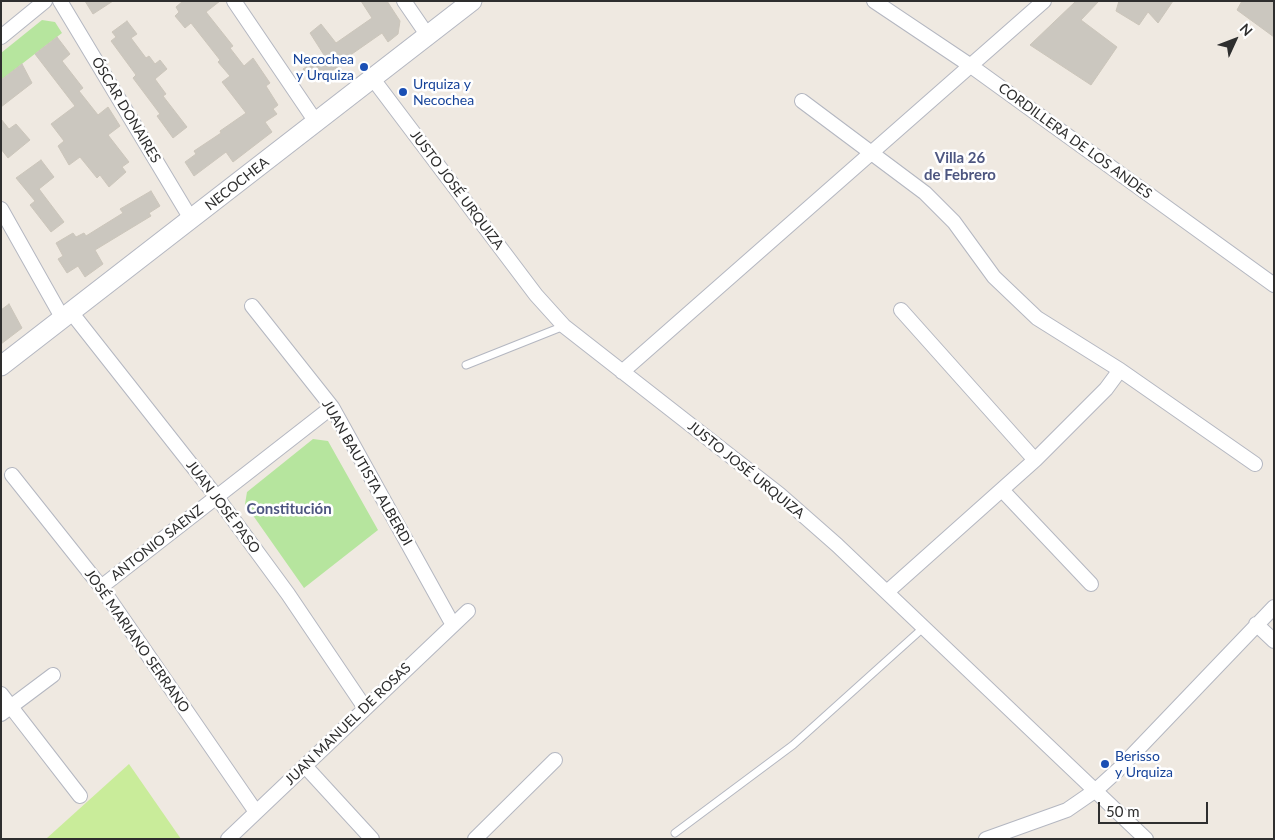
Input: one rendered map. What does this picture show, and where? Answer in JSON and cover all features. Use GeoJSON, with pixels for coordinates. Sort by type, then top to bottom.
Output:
{"type":"FeatureCollection","features":[{"type":"Feature","properties":{"kind":"main road","name":"NECOCHEA"},"geometry":{"type":"LineString","coordinates":[[1,366],[472,1]]}},
{"type":"Feature","properties":{"kind":"street"},"geometry":{"type":"LineString","coordinates":[[1,37],[45,1]]}},
{"type":"Feature","properties":{"kind":"street","name":"ÓSCAR DONAIRES"},"geometry":{"type":"LineString","coordinates":[[60,1],[191,219]]}},
{"type":"Feature","properties":{"kind":"street"},"geometry":{"type":"LineString","coordinates":[[234,1],[316,122]]}},
{"type":"Feature","properties":{"kind":"street"},"geometry":{"type":"LineString","coordinates":[[404,1],[428,36]]}},
{"type":"Feature","properties":{"kind":"street","name":"CORDILLERA DE LOS ANDES"},"geometry":{"type":"LineString","coordinates":[[874,1],[970,66],[1274,284]]}},
{"type":"Feature","properties":{"kind":"street"},"geometry":{"type":"LineString","coordinates":[[622,372],[1044,1]]}},
{"type":"Feature","properties":{"kind":"street","name":"JUSTO JOSÉ URQUIZA"},"geometry":{"type":"LineString","coordinates":[[373,79],[536,295],[564,326],[582,342],[779,494],[887,592],[1146,839]]}},
{"type":"Feature","properties":{"kind":"street"},"geometry":{"type":"LineString","coordinates":[[802,101],[873,152],[925,193],[954,222],[994,277],[1037,318],[1120,370],[1255,464]]}},
{"type":"Feature","properties":{"kind":"street","name":"JUAN JOSÉ PASO"},"geometry":{"type":"LineString","coordinates":[[2,212],[67,315],[216,496],[288,594],[365,708]]}},
{"type":"Feature","properties":{"kind":"street","name":"JUAN BAUTISTA ALBERDI"},"geometry":{"type":"LineString","coordinates":[[252,306],[332,407],[453,625]]}},
{"type":"Feature","properties":{"kind":"street"},"geometry":{"type":"LineString","coordinates":[[902,310],[1035,460]]}},
{"type":"Feature","properties":{"kind":"street"},"geometry":{"type":"LineString","coordinates":[[887,592],[1035,460],[1099,396],[1120,370]]}},
{"type":"Feature","properties":{"kind":"street","name":"ANTONIO SAENZ"},"geometry":{"type":"LineString","coordinates":[[101,587],[332,407]]}},
{"type":"Feature","properties":{"kind":"street","name":"JOSÉ MARIANO SERRANO"},"geometry":{"type":"LineString","coordinates":[[12,475],[101,587],[256,812]]}},
{"type":"Feature","properties":{"kind":"street"},"geometry":{"type":"LineString","coordinates":[[1002,490],[1091,584]]}},
{"type":"Feature","properties":{"kind":"street"},"geometry":{"type":"LineString","coordinates":[[986,839],[1067,810],[1096,790],[1118,770],[1274,607]]}},
{"type":"Feature","properties":{"kind":"street","name":"JUAN MANUEL DE ROSAS"},"geometry":{"type":"LineString","coordinates":[[228,839],[468,611]]}},
{"type":"Feature","properties":{"kind":"street"},"geometry":{"type":"LineString","coordinates":[[1256,624],[1274,641]]}},
{"type":"Feature","properties":{"kind":"street"},"geometry":{"type":"LineString","coordinates":[[6,710],[53,675]]}},
{"type":"Feature","properties":{"kind":"street"},"geometry":{"type":"LineString","coordinates":[[1,694],[6,710],[80,796]]}},
{"type":"Feature","properties":{"kind":"street"},"geometry":{"type":"LineString","coordinates":[[475,839],[555,760]]}},
{"type":"Feature","properties":{"kind":"street"},"geometry":{"type":"LineString","coordinates":[[305,766],[372,839]]}},
{"type":"Feature","properties":{"kind":"lane"},"geometry":{"type":"LineString","coordinates":[[466,365],[564,326]]}},
{"type":"Feature","properties":{"kind":"lane"},"geometry":{"type":"LineString","coordinates":[[675,833],[793,745],[923,628]]}},
{"type":"Feature","properties":{"kind":"green space"},"geometry":{"type":"Polygon","coordinates":[[[42,20],[55,22],[62,33],[1,80],[1,53],[42,20]]]}},
{"type":"Feature","properties":{"kind":"green space"},"geometry":{"type":"Polygon","coordinates":[[[313,439],[328,441],[378,530],[304,588],[245,504],[247,492],[313,439]]]}},
{"type":"Feature","properties":{"kind":"green space"},"geometry":{"type":"Polygon","coordinates":[[[129,764],[181,839],[47,838],[129,764]]]}},
{"type":"Feature","properties":{"kind":"building"},"geometry":{"type":"Polygon","coordinates":[[[85,1],[113,1],[93,14],[85,1]]]}},
{"type":"Feature","properties":{"kind":"building"},"geometry":{"type":"Polygon","coordinates":[[[183,1],[220,1],[206,12],[233,46],[230,48],[244,66],[253,58],[270,83],[266,86],[278,105],[273,109],[277,114],[265,122],[272,132],[233,162],[226,152],[194,176],[185,162],[196,154],[194,151],[246,113],[222,82],[230,76],[218,62],[220,60],[191,23],[185,28],[175,16],[179,12],[176,7],[183,1]]]}},
{"type":"Feature","properties":{"kind":"building"},"geometry":{"type":"Polygon","coordinates":[[[361,1],[387,1],[400,21],[398,34],[388,42],[382,33],[339,63],[341,65],[320,78],[316,80],[313,76],[309,78],[303,69],[324,55],[310,33],[321,24],[336,43],[372,18],[361,1]]]}},
{"type":"Feature","properties":{"kind":"building"},"geometry":{"type":"Polygon","coordinates":[[[1076,1],[1099,1],[1081,20],[1117,47],[1091,85],[1030,45],[1076,1]]]}},
{"type":"Feature","properties":{"kind":"building"},"geometry":{"type":"Polygon","coordinates":[[[1119,1],[1173,1],[1158,23],[1148,12],[1139,25],[1116,11],[1119,1]]]}},
{"type":"Feature","properties":{"kind":"building"},"geometry":{"type":"Polygon","coordinates":[[[1242,1],[1274,1],[1274,37],[1237,10],[1242,1]]]}},
{"type":"Feature","properties":{"kind":"building"},"geometry":{"type":"Polygon","coordinates":[[[127,21],[137,34],[131,38],[146,58],[149,56],[155,64],[160,60],[167,69],[155,79],[166,94],[163,96],[187,127],[173,138],[157,116],[160,114],[133,78],[136,75],[111,41],[116,37],[112,32],[127,21]]]}},
{"type":"Feature","properties":{"kind":"building"},"geometry":{"type":"Polygon","coordinates":[[[57,37],[70,54],[62,61],[83,88],[79,91],[98,115],[108,107],[120,126],[108,135],[129,162],[122,167],[126,172],[109,187],[100,175],[97,178],[80,157],[69,165],[58,146],[64,141],[51,124],[75,106],[35,54],[57,37]]]}},
{"type":"Feature","properties":{"kind":"building"},"geometry":{"type":"Polygon","coordinates":[[[22,64],[32,83],[1,107],[1,80],[22,64]]]}},
{"type":"Feature","properties":{"kind":"building"},"geometry":{"type":"Polygon","coordinates":[[[1,119],[9,129],[16,124],[30,140],[8,158],[1,149],[1,119]]]}},
{"type":"Feature","properties":{"kind":"building"},"geometry":{"type":"Polygon","coordinates":[[[41,160],[54,177],[39,189],[64,222],[51,232],[30,205],[35,201],[16,178],[41,160]]]}},
{"type":"Feature","properties":{"kind":"building"},"geometry":{"type":"Polygon","coordinates":[[[151,191],[160,206],[149,213],[151,216],[95,250],[103,264],[85,277],[78,266],[67,273],[58,259],[63,256],[56,243],[73,233],[76,237],[84,233],[86,236],[123,213],[120,209],[151,191]]]}},
{"type":"Feature","properties":{"kind":"building"},"geometry":{"type":"Polygon","coordinates":[[[9,304],[22,328],[1,344],[1,310],[9,304]]]}},
{"type":"Feature","properties":{"kind":"place","name":"Necochea y Urquiza"},"geometry":{"type":"Point","coordinates":[364,67]}},
{"type":"Feature","properties":{"kind":"place","name":"Urquiza y Necochea"},"geometry":{"type":"Point","coordinates":[403,92]}},
{"type":"Feature","properties":{"kind":"place","name":"Berisso y Urquiza"},"geometry":{"type":"Point","coordinates":[1105,764]}},
{"type":"Feature","properties":{"kind":"district","name":"Villa 26 de Febrero"},"geometry":{"type":"Point","coordinates":[960,166]}},
{"type":"Feature","properties":{"kind":"district","name":"Constitución"},"geometry":{"type":"Point","coordinates":[289,509]}}]}
